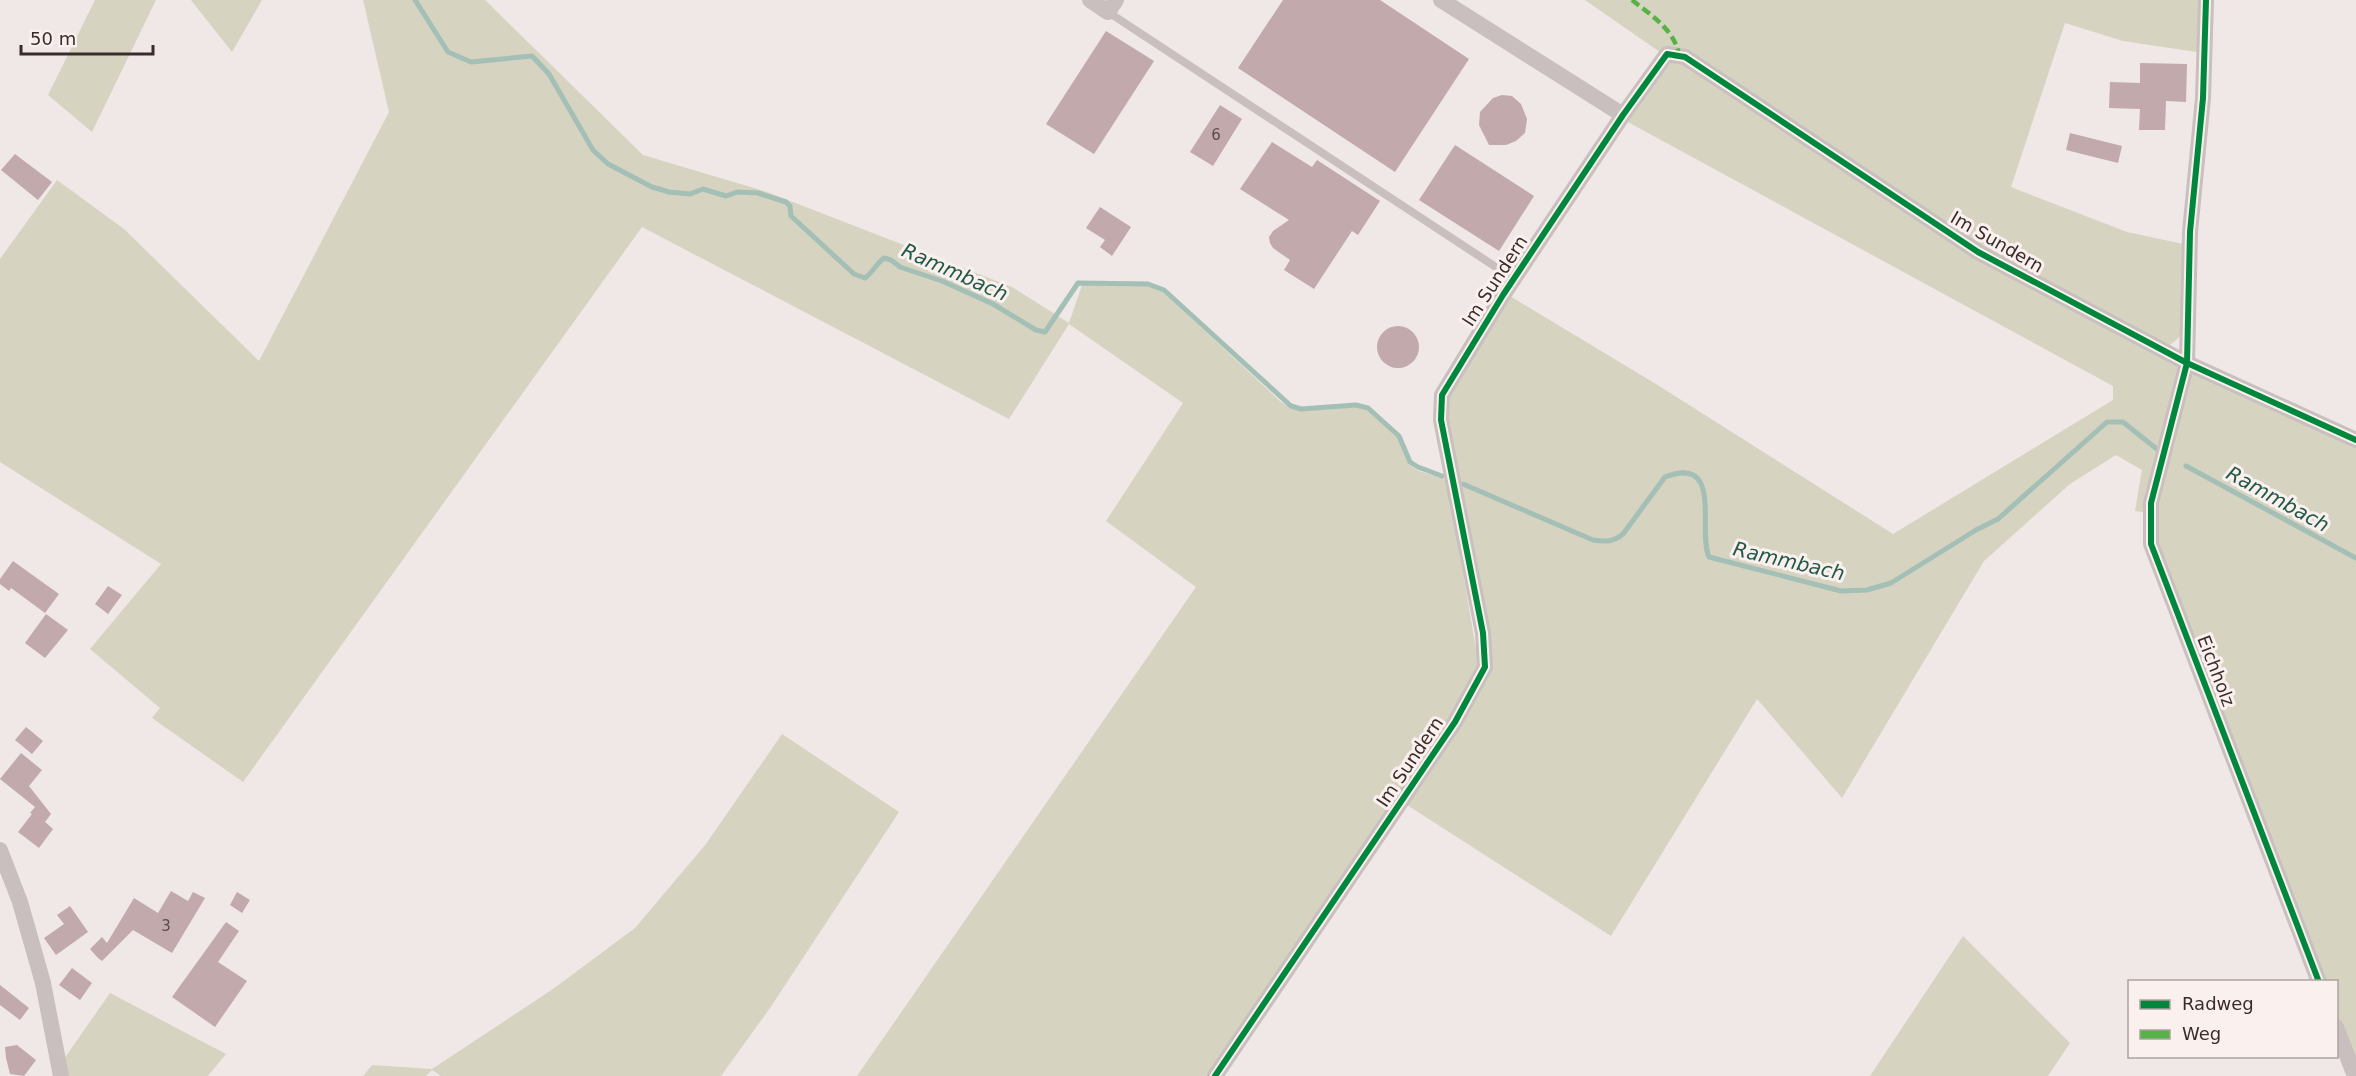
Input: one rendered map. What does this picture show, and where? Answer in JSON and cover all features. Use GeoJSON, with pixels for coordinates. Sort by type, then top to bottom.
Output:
{"type":"FeatureCollection","features":[{"type":"Feature","properties":{"kind":"street","name":"Im Sundern"},"geometry":{"type":"LineString","coordinates":[[1090,0],[1112,6]]}},
{"type":"Feature","properties":{"kind":"street"},"geometry":{"type":"LineString","coordinates":[[1441,0],[1623,116]]}},
{"type":"Feature","properties":{"kind":"street"},"geometry":{"type":"LineString","coordinates":[[2187,363],[2190,232],[2203,98],[2206,0]]}},
{"type":"Feature","properties":{"kind":"street","name":"Im Sundern"},"geometry":{"type":"LineString","coordinates":[[1215,1076],[1455,722],[1485,667],[1483,633],[1442,420],[1442,395],[1514,279],[1667,54],[1685,57],[1978,252],[2187,363],[2356,440]]}},
{"type":"Feature","properties":{"kind":"street","name":"Eichholz"},"geometry":{"type":"LineString","coordinates":[[2187,363],[2151,503],[2151,544],[2319,980]]}},
{"type":"Feature","properties":{"kind":"street"},"geometry":{"type":"LineString","coordinates":[[0,850],[20,902],[43,983],[61,1076]]}},
{"type":"Feature","properties":{"kind":"street"},"geometry":{"type":"LineString","coordinates":[[2338,1030],[2355,1076]]}},
{"type":"Feature","properties":{"kind":"lane","name":"Im Sundern"},"geometry":{"type":"LineString","coordinates":[[1112,6],[1514,279]]}},
{"type":"Feature","properties":{"kind":"shaded area"},"geometry":{"type":"Polygon","coordinates":[[[95,0],[156,0],[92,132],[48,95],[95,0]]]}},
{"type":"Feature","properties":{"kind":"shaded area"},"geometry":{"type":"Polygon","coordinates":[[[191,0],[262,0],[232,52],[191,0]]]}},
{"type":"Feature","properties":{"kind":"shaded area"},"geometry":{"type":"Polygon","coordinates":[[[363,0],[485,0],[643,155],[767,192],[1012,287],[1069,323],[1082,285],[1148,286],[1163,292],[1281,402],[1304,410],[1350,407],[1368,411],[1397,435],[1410,465],[1422,472],[1445,479],[1480,673],[1211,1076],[857,1076],[1196,587],[1106,521],[1183,403],[1069,324],[1009,419],[642,227],[243,782],[152,718],[160,708],[90,649],[161,564],[0,462],[0,259],[57,180],[124,229],[259,361],[389,112],[363,0]]]}},
{"type":"Feature","properties":{"kind":"shaded area"},"geometry":{"type":"Polygon","coordinates":[[[1585,0],[2204,0],[2203,53],[2123,41],[2065,23],[2011,187],[2127,232],[2188,245],[2184,333],[2170,345],[1979,251],[1686,55],[1664,55],[1585,0]]]}},
{"type":"Feature","properties":{"kind":"shaded area"},"geometry":{"type":"Polygon","coordinates":[[[1668,56],[1684,59],[1975,253],[2184,364],[2149,513],[2135,511],[2142,470],[2116,455],[2070,484],[1984,561],[1842,798],[1757,699],[1611,936],[1404,803],[1489,671],[1446,418],[1446,398],[1505,293],[1656,384],[1893,534],[2113,400],[2113,386],[1624,120],[1668,56]]]}},
{"type":"Feature","properties":{"kind":"shaded area"},"geometry":{"type":"Polygon","coordinates":[[[2190,368],[2356,444],[2356,1068],[2338,1020],[2338,980],[2323,980],[2154,544],[2155,504],[2190,368]]]}},
{"type":"Feature","properties":{"kind":"shaded area"},"geometry":{"type":"Polygon","coordinates":[[[782,734],[899,812],[770,1008],[721,1076],[441,1076],[432,1070],[426,1076],[363,1076],[372,1065],[432,1069],[553,989],[635,928],[706,844],[782,734]]]}},
{"type":"Feature","properties":{"kind":"shaded area"},"geometry":{"type":"Polygon","coordinates":[[[1963,936],[2070,1043],[2048,1076],[1870,1076],[1963,936]]]}},
{"type":"Feature","properties":{"kind":"shaded area"},"geometry":{"type":"Polygon","coordinates":[[[110,993],[226,1054],[208,1076],[58,1076],[57,1069],[110,993]]]}},
{"type":"Feature","properties":{"kind":"building"},"geometry":{"type":"Polygon","coordinates":[[[1283,0],[1380,0],[1469,59],[1395,172],[1238,68],[1283,0]]]}},
{"type":"Feature","properties":{"kind":"building"},"geometry":{"type":"Polygon","coordinates":[[[1106,31],[1154,61],[1094,154],[1046,124],[1106,31]]]}},
{"type":"Feature","properties":{"kind":"building"},"geometry":{"type":"Polygon","coordinates":[[[2140,63],[2187,64],[2186,102],[2166,101],[2165,130],[2139,130],[2140,109],[2109,108],[2110,82],[2140,83],[2140,63]]]}},
{"type":"Feature","properties":{"kind":"building"},"geometry":{"type":"Polygon","coordinates":[[[1502,95],[1512,96],[1521,104],[1527,119],[1525,133],[1516,141],[1506,145],[1489,145],[1479,125],[1480,112],[1493,98],[1502,95]]]}},
{"type":"Feature","properties":{"kind":"building"},"geometry":{"type":"Polygon","coordinates":[[[1220,105],[1242,119],[1213,166],[1190,152],[1220,105]]]}},
{"type":"Feature","properties":{"kind":"building"},"geometry":{"type":"Polygon","coordinates":[[[2070,133],[2122,146],[2118,163],[2066,150],[2070,133]]]}},
{"type":"Feature","properties":{"kind":"building"},"geometry":{"type":"Polygon","coordinates":[[[1272,142],[1312,167],[1317,160],[1380,201],[1358,235],[1352,231],[1314,289],[1284,270],[1290,260],[1273,248],[1270,243],[1269,237],[1273,231],[1289,220],[1240,189],[1272,142]]]}},
{"type":"Feature","properties":{"kind":"building"},"geometry":{"type":"Polygon","coordinates":[[[1455,145],[1534,196],[1499,251],[1419,200],[1455,145]]]}},
{"type":"Feature","properties":{"kind":"building"},"geometry":{"type":"Polygon","coordinates":[[[15,154],[52,182],[38,200],[1,170],[15,154]]]}},
{"type":"Feature","properties":{"kind":"building"},"geometry":{"type":"Polygon","coordinates":[[[1100,207],[1131,227],[1112,256],[1100,247],[1105,240],[1086,228],[1100,207]]]}},
{"type":"Feature","properties":{"kind":"building"},"geometry":{"type":"Polygon","coordinates":[[[1398,326],[1413,332],[1419,347],[1413,362],[1398,368],[1383,362],[1377,347],[1383,332],[1398,326]]]}},
{"type":"Feature","properties":{"kind":"building"},"geometry":{"type":"Polygon","coordinates":[[[13,561],[59,594],[45,613],[11,588],[9,591],[0,584],[0,579],[13,561]]]}},
{"type":"Feature","properties":{"kind":"building"},"geometry":{"type":"Polygon","coordinates":[[[108,586],[122,595],[108,614],[95,604],[108,586]]]}},
{"type":"Feature","properties":{"kind":"building"},"geometry":{"type":"Polygon","coordinates":[[[46,614],[68,630],[45,658],[25,643],[46,614]]]}},
{"type":"Feature","properties":{"kind":"building"},"geometry":{"type":"Polygon","coordinates":[[[26,727],[43,741],[32,754],[15,740],[26,727]]]}},
{"type":"Feature","properties":{"kind":"building"},"geometry":{"type":"Polygon","coordinates":[[[21,753],[42,770],[29,786],[51,814],[45,822],[53,829],[39,848],[18,832],[35,807],[0,779],[21,753]]]}},
{"type":"Feature","properties":{"kind":"building"},"geometry":{"type":"Polygon","coordinates":[[[171,891],[188,901],[193,892],[205,898],[172,953],[133,930],[102,961],[90,949],[102,937],[107,943],[134,898],[158,913],[171,891]]]}},
{"type":"Feature","properties":{"kind":"building"},"geometry":{"type":"Polygon","coordinates":[[[237,892],[250,900],[242,913],[230,905],[237,892]]]}},
{"type":"Feature","properties":{"kind":"building"},"geometry":{"type":"Polygon","coordinates":[[[70,906],[88,932],[56,955],[44,938],[64,924],[57,915],[70,906]]]}},
{"type":"Feature","properties":{"kind":"building"},"geometry":{"type":"Polygon","coordinates":[[[226,922],[239,931],[218,962],[247,981],[215,1027],[172,997],[226,922]]]}},
{"type":"Feature","properties":{"kind":"building"},"geometry":{"type":"Polygon","coordinates":[[[72,968],[92,983],[80,1000],[59,985],[72,968]]]}},
{"type":"Feature","properties":{"kind":"building"},"geometry":{"type":"Polygon","coordinates":[[[0,985],[29,1008],[20,1020],[0,1005],[0,985]]]}},
{"type":"Feature","properties":{"kind":"building"},"geometry":{"type":"Polygon","coordinates":[[[17,1045],[36,1060],[24,1076],[10,1074],[6,1058],[5,1047],[17,1045]]]}},
{"type":"Feature","properties":{"kind":"waterway","name":"Rammbach"},"geometry":{"type":"LineString","coordinates":[[415,0],[448,52],[471,62],[532,56],[549,74],[593,150],[608,164],[652,187],[669,192],[690,194],[703,189],[726,196],[737,192],[758,193],[786,202],[790,206],[791,216],[854,274],[865,278],[884,258],[891,260],[900,267],[942,281],[993,304],[1036,330],[1045,332],[1078,283],[1148,284],[1164,290],[1291,406],[1301,409],[1356,405],[1368,408],[1399,436],[1410,462],[1442,476]]}},
{"type":"Feature","properties":{"kind":"waterway","name":"Rammbach"},"geometry":{"type":"LineString","coordinates":[[1463,484],[1593,540],[1606,541],[1616,539],[1623,534],[1665,477],[1683,473],[1695,476],[1702,485],[1705,499],[1706,545],[1709,557],[1841,591],[1867,590],[1891,583],[1976,530],[1998,519],[2107,422],[2123,422],[2158,450]]}},
{"type":"Feature","properties":{"kind":"waterway","name":"Rammbach"},"geometry":{"type":"LineString","coordinates":[[2186,466],[2356,558]]}},
{"type":"Feature","properties":{"kind":"marked path"},"geometry":{"type":"LineString","coordinates":[[1632,0],[1668,31],[1679,56]]}},
{"type":"Feature","properties":{"kind":"cycle path"},"geometry":{"type":"LineString","coordinates":[[2206,0],[2203,98],[2190,232],[2187,363],[2151,503],[2151,544],[2318,980]]}},
{"type":"Feature","properties":{"kind":"cycle path"},"geometry":{"type":"LineString","coordinates":[[1215,1076],[1455,722],[1485,667],[1483,633],[1441,420],[1442,395],[1503,295],[1623,115],[1667,54],[1685,57],[1978,252],[2187,363],[2356,440]]}}]}
